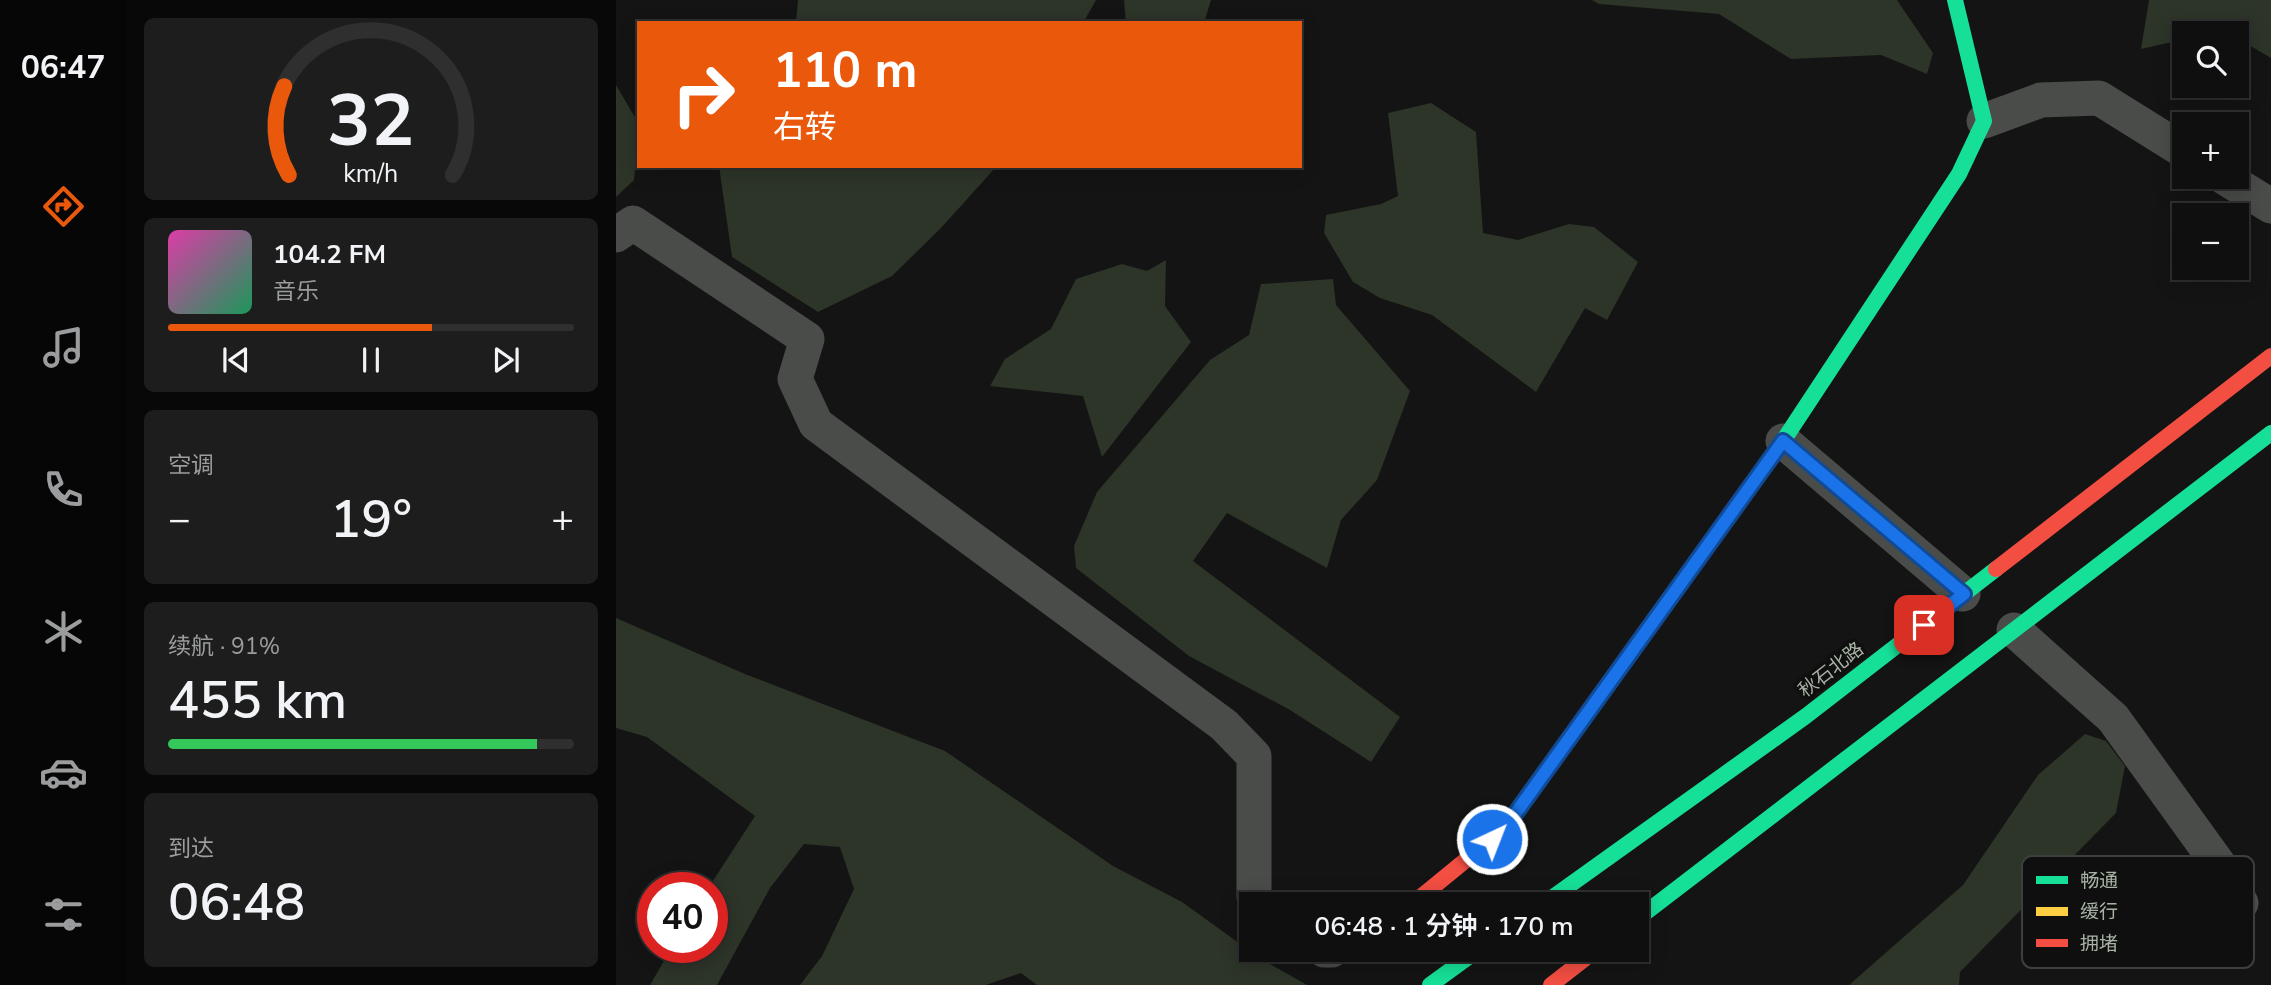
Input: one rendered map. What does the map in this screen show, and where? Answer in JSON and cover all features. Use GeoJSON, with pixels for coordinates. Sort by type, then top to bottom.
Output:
{"type":"FeatureCollection","features":[{"type":"Feature","properties":{"kind":"main road"},"geometry":{"type":"LineString","coordinates":[[1427,892],[1505,828],[1783,441],[1959,174],[1984,121],[1955,0]]}},
{"type":"Feature","properties":{"kind":"main road","name":"秋石北路"},"geometry":{"type":"LineString","coordinates":[[1560,892],[1806,716],[2271,356]]}},
{"type":"Feature","properties":{"kind":"main road"},"geometry":{"type":"LineString","coordinates":[[1649,910],[2271,433]]}},
{"type":"Feature","properties":{"kind":"main road"},"geometry":{"type":"LineString","coordinates":[[1430,985],[1462,962]]}},
{"type":"Feature","properties":{"kind":"main road"},"geometry":{"type":"LineString","coordinates":[[1551,985],[1581,962]]}},
{"type":"Feature","properties":{"kind":"street"},"geometry":{"type":"LineString","coordinates":[[1984,121],[2041,100],[2099,98],[2172,144]]}},
{"type":"Feature","properties":{"kind":"street"},"geometry":{"type":"LineString","coordinates":[[2243,189],[2271,206]]}},
{"type":"Feature","properties":{"kind":"street"},"geometry":{"type":"LineString","coordinates":[[616,235],[633,223],[807,339],[795,379],[816,424],[1224,725],[1254,756],[1254,892]]}},
{"type":"Feature","properties":{"kind":"street"},"geometry":{"type":"LineString","coordinates":[[1783,441],[1964,594]]}},
{"type":"Feature","properties":{"kind":"street"},"geometry":{"type":"LineString","coordinates":[[2014,630],[2113,718],[2213,856]]}},
{"type":"Feature","properties":{"kind":"shaded area"},"geometry":{"type":"Polygon","coordinates":[[[798,0],[1096,0],[1084,21],[796,21],[798,0]]]}},
{"type":"Feature","properties":{"kind":"shaded area"},"geometry":{"type":"Polygon","coordinates":[[[1124,0],[1211,0],[1205,21],[1126,21],[1124,0]]]}},
{"type":"Feature","properties":{"kind":"shaded area"},"geometry":{"type":"Polygon","coordinates":[[[1592,0],[1897,0],[1933,53],[1927,74],[1881,55],[1791,59],[1719,14],[1599,4],[1592,0]]]}},
{"type":"Feature","properties":{"kind":"shaded area"},"geometry":{"type":"Polygon","coordinates":[[[2149,0],[2271,0],[2271,58],[2249,45],[2249,21],[2172,21],[2172,42],[2141,49],[2149,0]]]}},
{"type":"Feature","properties":{"kind":"shaded area"},"geometry":{"type":"Polygon","coordinates":[[[616,85],[637,121],[637,146],[634,180],[616,197],[616,85]]]}},
{"type":"Feature","properties":{"kind":"shaded area"},"geometry":{"type":"Polygon","coordinates":[[[1431,103],[1476,132],[1483,233],[1518,240],[1569,224],[1594,227],[1638,262],[1607,320],[1585,308],[1536,392],[1432,315],[1380,298],[1353,282],[1324,233],[1326,215],[1381,204],[1398,196],[1388,113],[1431,103]]]}},
{"type":"Feature","properties":{"kind":"shaded area"},"geometry":{"type":"Polygon","coordinates":[[[719,168],[995,168],[941,228],[892,276],[818,312],[732,257],[719,168]]]}},
{"type":"Feature","properties":{"kind":"shaded area"},"geometry":{"type":"Polygon","coordinates":[[[1166,260],[1165,306],[1191,342],[1102,457],[1083,396],[990,386],[1005,359],[1051,329],[1076,279],[1122,264],[1147,271],[1166,260]]]}},
{"type":"Feature","properties":{"kind":"shaded area"},"geometry":{"type":"Polygon","coordinates":[[[1333,279],[1336,305],[1410,391],[1377,480],[1341,520],[1327,568],[1227,513],[1193,561],[1400,717],[1371,762],[1290,710],[1189,656],[1076,568],[1074,546],[1097,492],[1210,360],[1249,335],[1261,284],[1333,279]]]}},
{"type":"Feature","properties":{"kind":"shaded area"},"geometry":{"type":"Polygon","coordinates":[[[616,618],[745,674],[945,751],[1113,866],[1182,902],[1239,943],[1239,962],[1266,962],[1307,985],[1037,985],[1021,973],[986,985],[800,985],[822,956],[854,889],[840,847],[804,844],[770,888],[717,985],[650,985],[663,963],[728,963],[728,872],[719,872],[755,816],[647,737],[616,728],[616,618]]]}},
{"type":"Feature","properties":{"kind":"shaded area"},"geometry":{"type":"Polygon","coordinates":[[[2085,734],[2106,741],[2125,766],[2116,813],[2074,856],[2022,856],[2022,909],[1960,972],[1959,985],[1849,985],[1963,885],[2038,775],[2085,734]]]}},
{"type":"Feature","properties":{"kind":"traffic: fast"},"geometry":{"type":"LineString","coordinates":[[1783,441],[1959,174],[1984,121],[1955,0]]}},
{"type":"Feature","properties":{"kind":"traffic: fast"},"geometry":{"type":"LineString","coordinates":[[1649,910],[2271,433]]}},
{"type":"Feature","properties":{"kind":"traffic: fast"},"geometry":{"type":"LineString","coordinates":[[1560,892],[1806,716],[1996,569]]}},
{"type":"Feature","properties":{"kind":"traffic: fast"},"geometry":{"type":"LineString","coordinates":[[1430,985],[1462,962]]}},
{"type":"Feature","properties":{"kind":"traffic: slow"},"geometry":{"type":"LineString","coordinates":[[1549,767],[1783,441]]}},
{"type":"Feature","properties":{"kind":"traffic: jam"},"geometry":{"type":"LineString","coordinates":[[1996,569],[2271,356]]}},
{"type":"Feature","properties":{"kind":"traffic: jam"},"geometry":{"type":"LineString","coordinates":[[1427,892],[1505,828],[1549,767]]}},
{"type":"Feature","properties":{"kind":"traffic: jam"},"geometry":{"type":"LineString","coordinates":[[1551,985],[1581,962]]}},
{"type":"Feature","properties":{"kind":"route"},"geometry":{"type":"LineString","coordinates":[[1492,839],[1505,828],[1783,441],[1964,594],[1924,625]]}}]}
